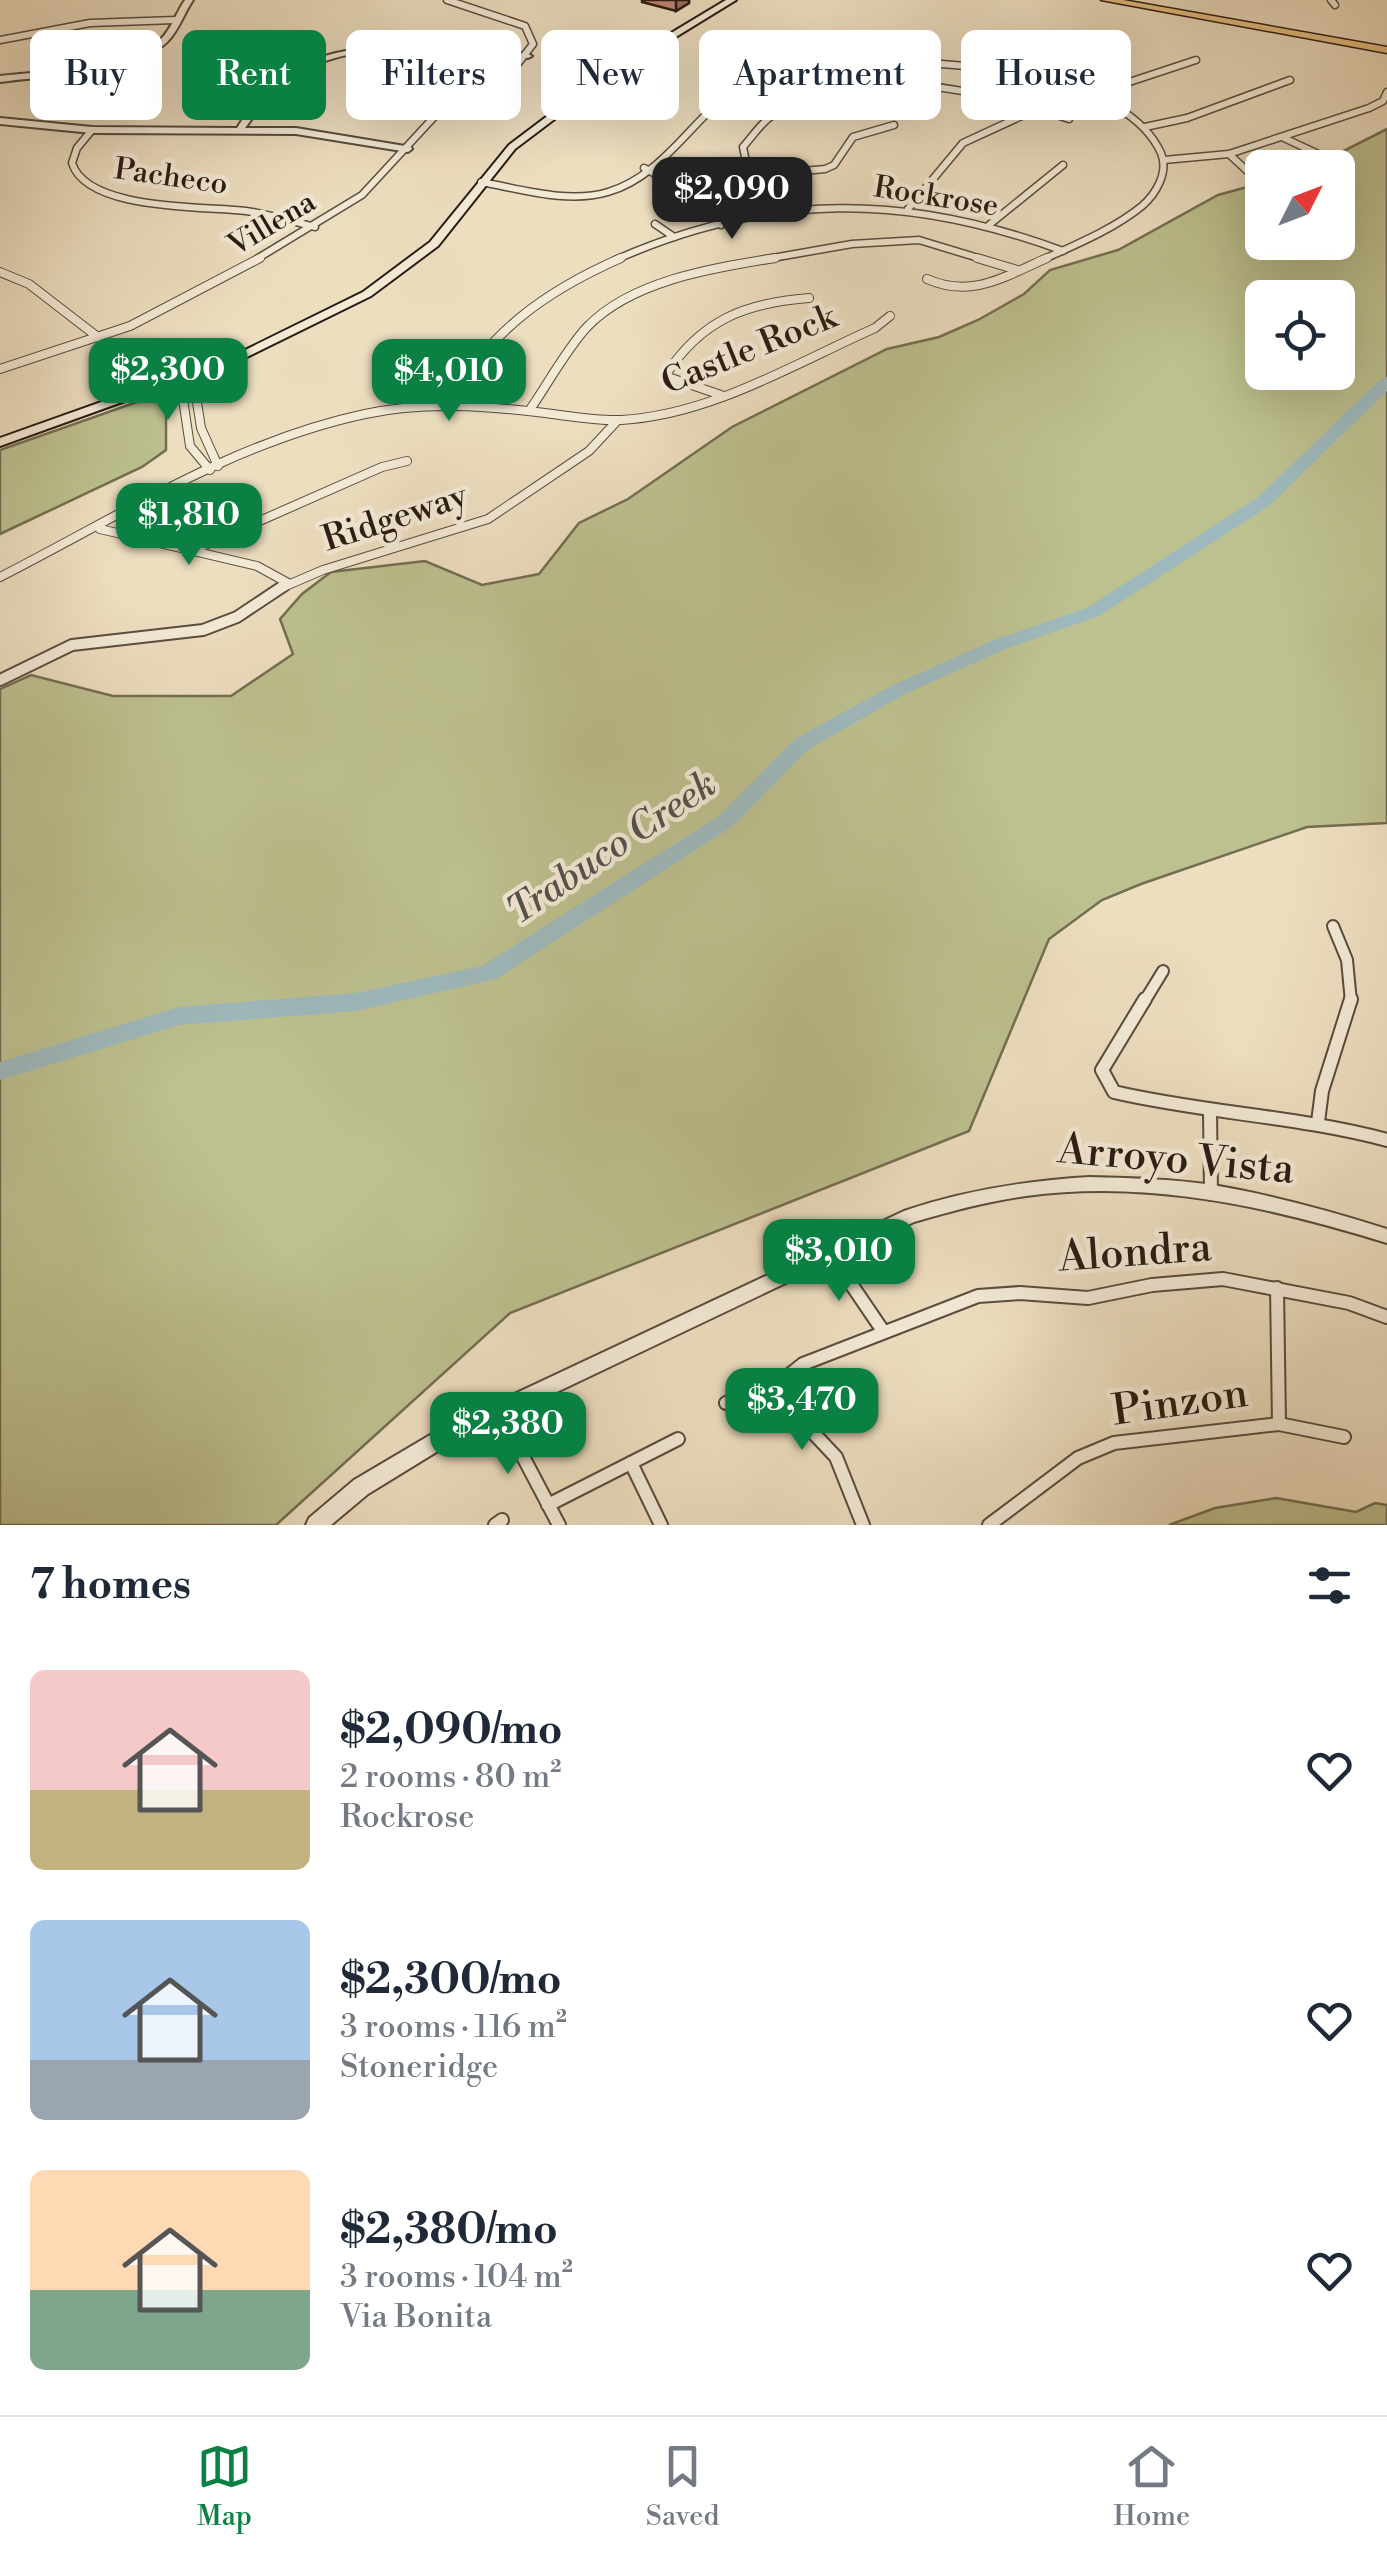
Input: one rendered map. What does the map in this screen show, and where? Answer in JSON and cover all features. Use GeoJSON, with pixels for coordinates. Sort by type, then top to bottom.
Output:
{"type":"FeatureCollection","features":[{"type":"Feature","properties":{"kind":"main road"},"geometry":{"type":"LineString","coordinates":[[0,442],[271,343],[367,294],[434,244],[512,147],[606,76],[732,0]]}},
{"type":"Feature","properties":{"kind":"main road"},"geometry":{"type":"LineString","coordinates":[[1106,0],[1387,47]]}},
{"type":"Feature","properties":{"kind":"main road"},"geometry":{"type":"LineString","coordinates":[[1141,0],[1387,47]]}},
{"type":"Feature","properties":{"kind":"street"},"geometry":{"type":"LineString","coordinates":[[0,80],[138,55],[162,42],[189,0]]}},
{"type":"Feature","properties":{"kind":"street"},"geometry":{"type":"LineString","coordinates":[[241,128],[253,107],[267,95],[313,62],[339,52],[398,45],[528,56],[534,44],[525,26],[447,0]]}},
{"type":"Feature","properties":{"kind":"street"},"geometry":{"type":"LineString","coordinates":[[0,40],[90,23],[174,20]]}},
{"type":"Feature","properties":{"kind":"street","name":"Villena"},"geometry":{"type":"LineString","coordinates":[[0,370],[99,338],[212,285],[315,227],[362,195],[435,116],[504,76],[528,56]]}},
{"type":"Feature","properties":{"kind":"street"},"geometry":{"type":"LineString","coordinates":[[1131,81],[1196,60]]}},
{"type":"Feature","properties":{"kind":"street"},"geometry":{"type":"LineString","coordinates":[[1145,127],[1187,118],[1290,80]]}},
{"type":"Feature","properties":{"kind":"street"},"geometry":{"type":"LineString","coordinates":[[749,176],[743,146],[752,130],[778,110],[812,95],[857,87],[961,89]]}},
{"type":"Feature","properties":{"kind":"street"},"geometry":{"type":"LineString","coordinates":[[1164,160],[1229,154],[1283,138],[1369,108],[1382,101],[1387,92]]}},
{"type":"Feature","properties":{"kind":"street"},"geometry":{"type":"LineString","coordinates":[[928,280],[956,290],[1017,270],[1064,251],[1144,205],[1160,182],[1164,160],[1145,127],[1131,118]]}},
{"type":"Feature","properties":{"kind":"street"},"geometry":{"type":"LineString","coordinates":[[482,182],[586,197],[614,190],[690,136],[700,120]]}},
{"type":"Feature","properties":{"kind":"street"},"geometry":{"type":"LineString","coordinates":[[908,209],[963,144],[1014,120]]}},
{"type":"Feature","properties":{"kind":"street"},"geometry":{"type":"LineString","coordinates":[[3,124],[92,130],[296,131],[408,149]]}},
{"type":"Feature","properties":{"kind":"street"},"geometry":{"type":"LineString","coordinates":[[686,190],[749,176],[826,168],[834,165],[853,136],[894,125]]}},
{"type":"Feature","properties":{"kind":"street","name":"Pacheco"},"geometry":{"type":"LineString","coordinates":[[92,130],[75,150],[72,164],[78,177],[100,191],[130,200],[249,211],[315,227]]}},
{"type":"Feature","properties":{"kind":"street"},"geometry":{"type":"LineString","coordinates":[[1283,138],[1309,150]]}},
{"type":"Feature","properties":{"kind":"street"},"geometry":{"type":"LineString","coordinates":[[1229,154],[1245,169]]}},
{"type":"Feature","properties":{"kind":"street"},"geometry":{"type":"LineString","coordinates":[[989,224],[1063,165]]}},
{"type":"Feature","properties":{"kind":"street"},"geometry":{"type":"LineString","coordinates":[[644,168],[686,190],[722,225]]}},
{"type":"Feature","properties":{"kind":"street","name":"Rockrose"},"geometry":{"type":"LineString","coordinates":[[444,404],[498,333],[530,304],[624,254],[722,225],[829,208],[908,209],[989,224],[1064,251]]}},
{"type":"Feature","properties":{"kind":"street"},"geometry":{"type":"LineString","coordinates":[[655,224],[674,237]]}},
{"type":"Feature","properties":{"kind":"street"},"geometry":{"type":"LineString","coordinates":[[529,412],[588,326],[644,290],[693,272],[852,244],[919,240],[1017,270]]}},
{"type":"Feature","properties":{"kind":"street"},"geometry":{"type":"LineString","coordinates":[[0,272],[29,284],[99,338]]}},
{"type":"Feature","properties":{"kind":"street"},"geometry":{"type":"LineString","coordinates":[[722,395],[665,376],[682,345],[723,314],[770,300],[809,298]]}},
{"type":"Feature","properties":{"kind":"street","name":"Castle Rock"},"geometry":{"type":"LineString","coordinates":[[0,577],[214,468],[308,427],[366,413],[444,404],[617,420],[656,418],[722,395],[876,328],[890,316]]}},
{"type":"Feature","properties":{"kind":"street"},"geometry":{"type":"LineString","coordinates":[[184,376],[194,383],[201,428],[214,468],[190,446],[186,398],[181,386],[184,376]]}},
{"type":"Feature","properties":{"kind":"street"},"geometry":{"type":"LineString","coordinates":[[186,398],[198,396]]}},
{"type":"Feature","properties":{"kind":"street","name":"Ridgeway"},"geometry":{"type":"LineString","coordinates":[[0,680],[72,645],[203,630],[238,617],[288,584],[488,519],[589,451],[617,420]]}},
{"type":"Feature","properties":{"kind":"street"},"geometry":{"type":"LineString","coordinates":[[196,454],[211,450]]}},
{"type":"Feature","properties":{"kind":"street"},"geometry":{"type":"LineString","coordinates":[[196,549],[316,494],[407,461]]}},
{"type":"Feature","properties":{"kind":"street"},"geometry":{"type":"LineString","coordinates":[[99,529],[258,566],[288,584]]}},
{"type":"Feature","properties":{"kind":"street"},"geometry":{"type":"LineString","coordinates":[[1318,1122],[1318,1092],[1353,1012],[1354,982],[1333,926]]}},
{"type":"Feature","properties":{"kind":"street"},"geometry":{"type":"LineString","coordinates":[[1163,971],[1102,1070],[1102,1078],[1122,1096],[1318,1122],[1387,1140]]}},
{"type":"Feature","properties":{"kind":"street"},"geometry":{"type":"LineString","coordinates":[[1210,1110],[1211,1195]]}},
{"type":"Feature","properties":{"kind":"street","name":"Arroyo Vista"},"geometry":{"type":"LineString","coordinates":[[316,1525],[400,1461],[498,1409],[922,1212],[1009,1188],[1072,1182],[1211,1195],[1309,1210],[1387,1236]]}},
{"type":"Feature","properties":{"kind":"street"},"geometry":{"type":"LineString","coordinates":[[830,1253],[883,1331]]}},
{"type":"Feature","properties":{"kind":"street","name":"Alondra"},"geometry":{"type":"LineString","coordinates":[[726,1403],[788,1376],[803,1364],[978,1296],[1020,1293],[1088,1298],[1152,1284],[1223,1279],[1349,1303],[1387,1317]]}},
{"type":"Feature","properties":{"kind":"street"},"geometry":{"type":"LineString","coordinates":[[1277,1288],[1279,1424]]}},
{"type":"Feature","properties":{"kind":"street"},"geometry":{"type":"LineString","coordinates":[[788,1376],[787,1404],[836,1457],[864,1525]]}},
{"type":"Feature","properties":{"kind":"street"},"geometry":{"type":"LineString","coordinates":[[498,1409],[558,1525]]}},
{"type":"Feature","properties":{"kind":"street","name":"Pinzon"},"geometry":{"type":"LineString","coordinates":[[989,1525],[1078,1458],[1114,1443],[1279,1424],[1344,1437]]}},
{"type":"Feature","properties":{"kind":"street"},"geometry":{"type":"LineString","coordinates":[[548,1505],[678,1440]]}},
{"type":"Feature","properties":{"kind":"street"},"geometry":{"type":"LineString","coordinates":[[631,1463],[661,1525]]}},
{"type":"Feature","properties":{"kind":"green space"},"geometry":{"type":"Polygon","coordinates":[[[1387,129],[1387,823],[1307,827],[1102,900],[1049,939],[969,1131],[510,1313],[276,1525],[0,1525],[0,689],[31,675],[113,696],[231,696],[293,654],[280,619],[302,594],[331,572],[425,561],[482,585],[539,574],[579,523],[628,499],[732,427],[887,349],[939,337],[978,320],[1024,294],[1050,270],[1118,250],[1218,195],[1245,188],[1245,260],[1355,260],[1355,150],[1346,150],[1387,129]]]}},
{"type":"Feature","properties":{"kind":"green space"},"geometry":{"type":"Polygon","coordinates":[[[166,397],[166,450],[142,467],[0,534],[0,450],[137,402],[166,397]]]}},
{"type":"Feature","properties":{"kind":"green space"},"geometry":{"type":"Polygon","coordinates":[[[1276,1498],[1356,1512],[1375,1503],[1387,1505],[1387,1525],[1169,1525],[1215,1508],[1276,1498]]]}},
{"type":"Feature","properties":{"kind":"waterway","name":"Trabuco Creek"},"geometry":{"type":"LineString","coordinates":[[0,1071],[179,1016],[356,1002],[488,973],[726,821],[802,744],[898,690],[1001,644],[1093,612],[1263,502],[1387,382]]}}]}
